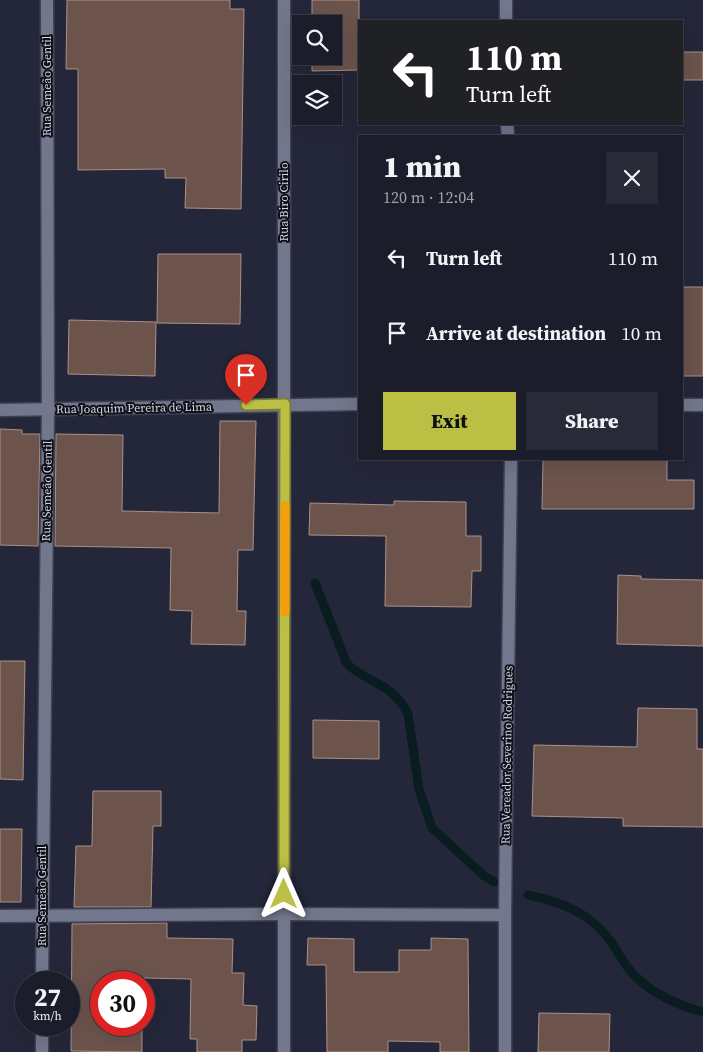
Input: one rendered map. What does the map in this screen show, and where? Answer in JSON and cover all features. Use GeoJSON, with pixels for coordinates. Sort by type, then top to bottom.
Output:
{"type":"FeatureCollection","features":[{"type":"Feature","properties":{"kind":"street","name":"Rua Semeão Gentil"},"geometry":{"type":"LineString","coordinates":[[42,971],[48,410],[47,0]]}},
{"type":"Feature","properties":{"kind":"street","name":"Rua Biro Cirilo"},"geometry":{"type":"LineString","coordinates":[[284,0],[285,404]]}},
{"type":"Feature","properties":{"kind":"street"},"geometry":{"type":"LineString","coordinates":[[506,0],[506,20]]}},
{"type":"Feature","properties":{"kind":"street"},"geometry":{"type":"LineString","coordinates":[[284,1052],[285,404]]}},
{"type":"Feature","properties":{"kind":"street","name":"Rua Joaquim Pereira de Lima"},"geometry":{"type":"LineString","coordinates":[[0,410],[358,404]]}},
{"type":"Feature","properties":{"kind":"street"},"geometry":{"type":"LineString","coordinates":[[683,405],[703,405]]}},
{"type":"Feature","properties":{"kind":"street","name":"Rua Vereador Severino Rodrigues"},"geometry":{"type":"LineString","coordinates":[[505,1052],[510,460]]}},
{"type":"Feature","properties":{"kind":"street"},"geometry":{"type":"LineString","coordinates":[[0,916],[505,915]]}},
{"type":"Feature","properties":{"kind":"street"},"geometry":{"type":"LineString","coordinates":[[42,1036],[42,1052]]}},
{"type":"Feature","properties":{"kind":"building"},"geometry":{"type":"Polygon","coordinates":[[[67,0],[230,0],[230,9],[244,9],[241,209],[185,208],[186,178],[165,178],[165,169],[78,170],[78,69],[66,69],[67,0]]]}},
{"type":"Feature","properties":{"kind":"building"},"geometry":{"type":"Polygon","coordinates":[[[312,0],[359,0],[358,70],[312,71],[312,65],[342,65],[342,15],[312,15],[312,0]]]}},
{"type":"Feature","properties":{"kind":"building"},"geometry":{"type":"Polygon","coordinates":[[[683,52],[703,52],[703,80],[683,80],[683,52]]]}},
{"type":"Feature","properties":{"kind":"building"},"geometry":{"type":"Polygon","coordinates":[[[158,254],[241,254],[240,324],[157,323],[158,254]]]}},
{"type":"Feature","properties":{"kind":"building"},"geometry":{"type":"Polygon","coordinates":[[[683,287],[703,287],[703,376],[683,376],[683,287]]]}},
{"type":"Feature","properties":{"kind":"building"},"geometry":{"type":"Polygon","coordinates":[[[69,320],[156,322],[155,376],[68,374],[69,320]]]}},
{"type":"Feature","properties":{"kind":"building"},"geometry":{"type":"Polygon","coordinates":[[[220,421],[256,421],[253,550],[238,550],[237,611],[246,611],[245,645],[191,644],[192,611],[170,610],[171,548],[55,546],[56,434],[123,435],[122,511],[219,513],[220,421]]]}},
{"type":"Feature","properties":{"kind":"building"},"geometry":{"type":"Polygon","coordinates":[[[0,429],[22,430],[22,434],[40,434],[38,546],[0,545],[0,429]]]}},
{"type":"Feature","properties":{"kind":"building"},"geometry":{"type":"Polygon","coordinates":[[[543,460],[667,460],[667,480],[694,480],[694,509],[542,509],[543,460]]]}},
{"type":"Feature","properties":{"kind":"building"},"geometry":{"type":"Polygon","coordinates":[[[394,501],[466,502],[466,536],[481,536],[481,571],[472,571],[471,607],[385,606],[386,536],[309,535],[310,503],[394,505],[394,501]]]}},
{"type":"Feature","properties":{"kind":"building"},"geometry":{"type":"Polygon","coordinates":[[[618,575],[641,576],[641,579],[703,580],[703,646],[617,644],[618,575]]]}},
{"type":"Feature","properties":{"kind":"building"},"geometry":{"type":"Polygon","coordinates":[[[0,661],[25,661],[23,780],[0,779],[0,661]]]}},
{"type":"Feature","properties":{"kind":"building"},"geometry":{"type":"Polygon","coordinates":[[[638,708],[697,709],[697,749],[703,749],[703,827],[623,826],[623,818],[532,816],[534,745],[637,747],[638,708]]]}},
{"type":"Feature","properties":{"kind":"building"},"geometry":{"type":"Polygon","coordinates":[[[313,720],[379,721],[379,759],[313,758],[313,720]]]}},
{"type":"Feature","properties":{"kind":"building"},"geometry":{"type":"Polygon","coordinates":[[[93,791],[161,791],[161,826],[153,826],[151,907],[74,907],[76,846],[92,846],[93,791]]]}},
{"type":"Feature","properties":{"kind":"building"},"geometry":{"type":"Polygon","coordinates":[[[0,829],[22,829],[21,902],[0,902],[0,829]]]}},
{"type":"Feature","properties":{"kind":"building"},"geometry":{"type":"Polygon","coordinates":[[[167,923],[167,938],[233,939],[232,973],[244,973],[243,1005],[257,1006],[256,1040],[242,1040],[242,1052],[197,1052],[197,1039],[190,1039],[191,979],[155,978],[155,971],[90,971],[90,1036],[142,1036],[142,1052],[71,1051],[71,1036],[80,1036],[80,971],[72,971],[72,924],[167,923]]]}},
{"type":"Feature","properties":{"kind":"building"},"geometry":{"type":"Polygon","coordinates":[[[308,938],[354,939],[354,972],[399,972],[399,950],[431,950],[431,938],[468,939],[469,1052],[440,1052],[440,1042],[388,1041],[388,1052],[327,1052],[326,965],[307,965],[308,938]]]}},
{"type":"Feature","properties":{"kind":"building"},"geometry":{"type":"Polygon","coordinates":[[[539,1013],[610,1014],[609,1052],[538,1052],[539,1013]]]}},
{"type":"Feature","properties":{"kind":"waterway"},"geometry":{"type":"LineString","coordinates":[[315,583],[347,664],[355,671],[388,690],[402,704],[408,714],[419,789],[432,828],[483,875],[494,882]]}},
{"type":"Feature","properties":{"kind":"waterway"},"geometry":{"type":"LineString","coordinates":[[528,895],[564,905],[585,916],[604,933],[629,969],[650,989],[667,999],[703,1012]]}},
{"type":"Feature","properties":{"kind":"slow traffic"},"geometry":{"type":"LineString","coordinates":[[285,506],[285,612]]}},
{"type":"Feature","properties":{"kind":"route"},"geometry":{"type":"LineString","coordinates":[[246,405],[285,404],[284,894]]}}]}
